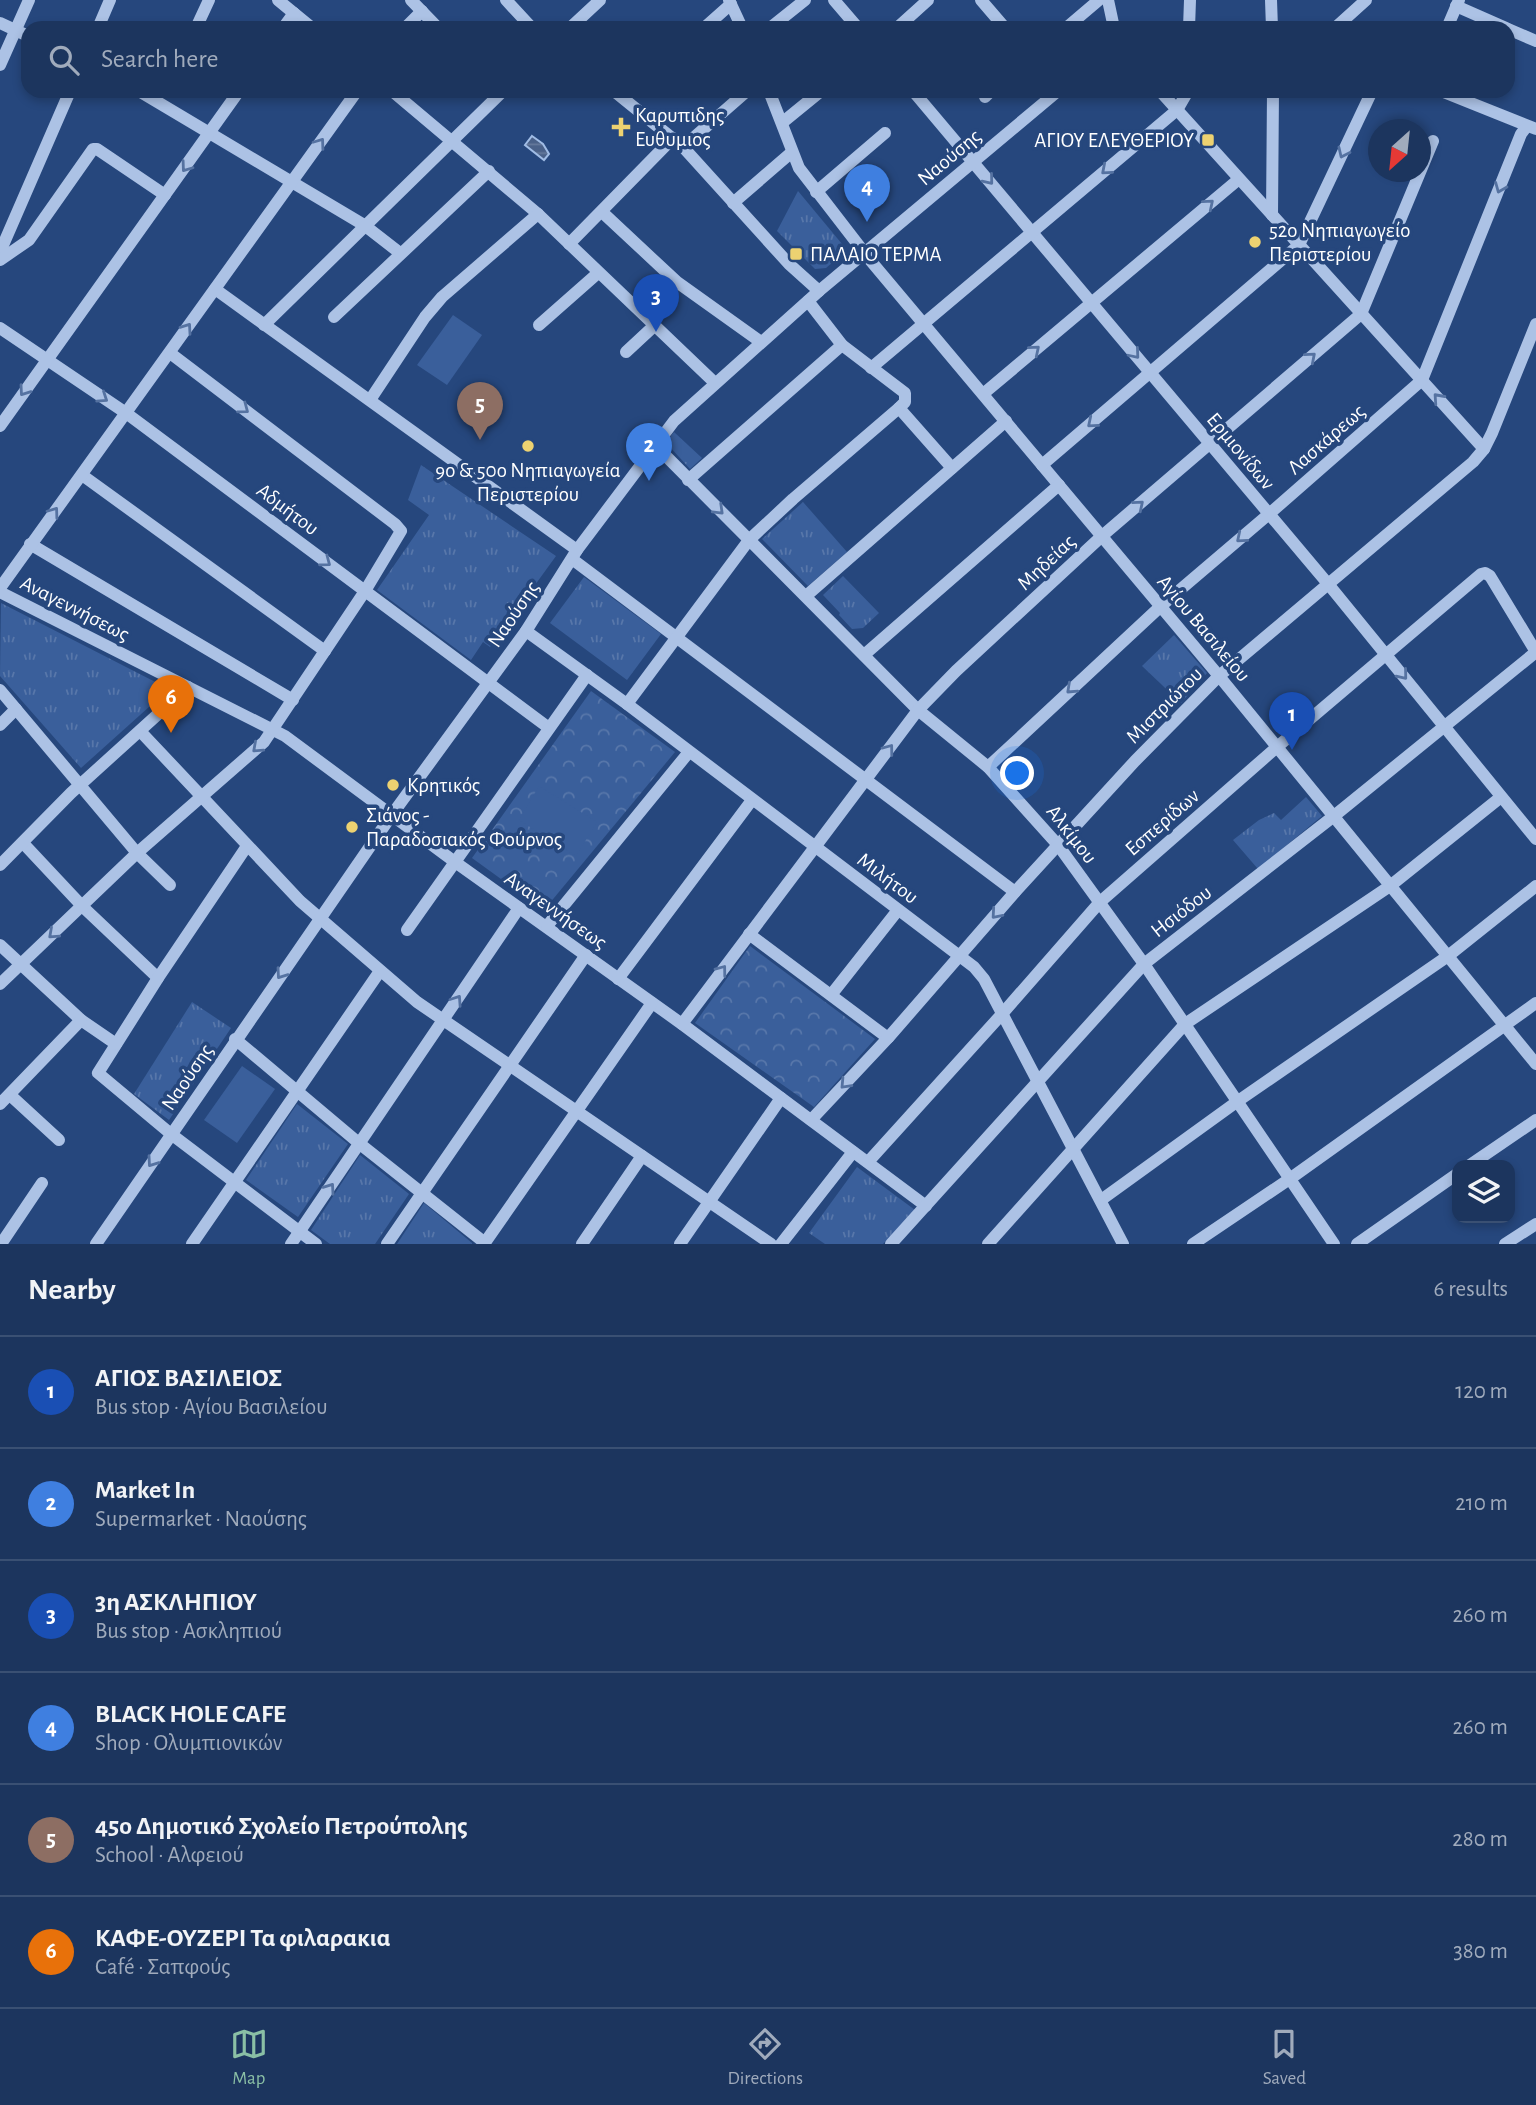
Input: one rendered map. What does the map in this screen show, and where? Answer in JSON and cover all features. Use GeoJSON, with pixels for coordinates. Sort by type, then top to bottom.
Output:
{"type":"FeatureCollection","features":[{"type":"Feature","properties":{"kind":"street"},"geometry":{"type":"LineString","coordinates":[[25,21],[29,0]]}},
{"type":"Feature","properties":{"kind":"street"},"geometry":{"type":"LineString","coordinates":[[101,21],[110,0]]}},
{"type":"Feature","properties":{"kind":"street"},"geometry":{"type":"LineString","coordinates":[[199,21],[209,0]]}},
{"type":"Feature","properties":{"kind":"street"},"geometry":{"type":"LineString","coordinates":[[279,0],[304,21]]}},
{"type":"Feature","properties":{"kind":"street"},"geometry":{"type":"LineString","coordinates":[[411,0],[431,21]]}},
{"type":"Feature","properties":{"kind":"street"},"geometry":{"type":"LineString","coordinates":[[506,0],[526,21]]}},
{"type":"Feature","properties":{"kind":"street"},"geometry":{"type":"LineString","coordinates":[[578,21],[600,0]]}},
{"type":"Feature","properties":{"kind":"street"},"geometry":{"type":"LineString","coordinates":[[778,21],[804,0]]}},
{"type":"Feature","properties":{"kind":"street"},"geometry":{"type":"LineString","coordinates":[[834,0],[852,21]]}},
{"type":"Feature","properties":{"kind":"street"},"geometry":{"type":"LineString","coordinates":[[905,21],[928,0]]}},
{"type":"Feature","properties":{"kind":"street"},"geometry":{"type":"LineString","coordinates":[[981,0],[999,21]]}},
{"type":"Feature","properties":{"kind":"street"},"geometry":{"type":"LineString","coordinates":[[1074,21],[1100,0]]}},
{"type":"Feature","properties":{"kind":"street"},"geometry":{"type":"LineString","coordinates":[[1108,0],[1112,21]]}},
{"type":"Feature","properties":{"kind":"street"},"geometry":{"type":"LineString","coordinates":[[1189,21],[1190,0]]}},
{"type":"Feature","properties":{"kind":"street"},"geometry":{"type":"LineString","coordinates":[[1271,0],[1272,21]]}},
{"type":"Feature","properties":{"kind":"street"},"geometry":{"type":"LineString","coordinates":[[1343,21],[1366,0]]}},
{"type":"Feature","properties":{"kind":"street"},"geometry":{"type":"LineString","coordinates":[[711,21],[730,2],[739,21]]}},
{"type":"Feature","properties":{"kind":"street"},"geometry":{"type":"LineString","coordinates":[[1450,21],[1458,3],[1493,21]]}},
{"type":"Feature","properties":{"kind":"street"},"geometry":{"type":"LineString","coordinates":[[412,21],[422,11]]}},
{"type":"Feature","properties":{"kind":"street"},"geometry":{"type":"LineString","coordinates":[[289,21],[294,13]]}},
{"type":"Feature","properties":{"kind":"street"},"geometry":{"type":"LineString","coordinates":[[0,23],[21,33]]}},
{"type":"Feature","properties":{"kind":"street"},"geometry":{"type":"LineString","coordinates":[[1515,32],[1536,41]]}},
{"type":"Feature","properties":{"kind":"street"},"geometry":{"type":"LineString","coordinates":[[0,65],[21,34]]}},
{"type":"Feature","properties":{"kind":"street"},"geometry":{"type":"LineString","coordinates":[[0,252],[67,98]]}},
{"type":"Feature","properties":{"kind":"street"},"geometry":{"type":"LineString","coordinates":[[151,98],[364,225],[400,253]]}},
{"type":"Feature","properties":{"kind":"street"},"geometry":{"type":"LineString","coordinates":[[159,103],[162,98]]}},
{"type":"Feature","properties":{"kind":"street"},"geometry":{"type":"LineString","coordinates":[[0,426],[234,98]]}},
{"type":"Feature","properties":{"kind":"street"},"geometry":{"type":"LineString","coordinates":[[0,590],[30,544],[352,98]]}},
{"type":"Feature","properties":{"kind":"street"},"geometry":{"type":"LineString","coordinates":[[402,98],[538,214],[715,383]]}},
{"type":"Feature","properties":{"kind":"street"},"geometry":{"type":"LineString","coordinates":[[264,325],[494,98]]}},
{"type":"Feature","properties":{"kind":"street"},"geometry":{"type":"LineString","coordinates":[[628,98],[678,142],[789,264],[819,291]]}},
{"type":"Feature","properties":{"kind":"street"},"geometry":{"type":"LineString","coordinates":[[569,244],[678,142],[738,98]]}},
{"type":"Feature","properties":{"kind":"street","name":"Αγίου Βασιλείου"},"geometry":{"type":"LineString","coordinates":[[772,98],[799,168],[816,192],[1219,676],[1536,1064]]}},
{"type":"Feature","properties":{"kind":"street"},"geometry":{"type":"LineString","coordinates":[[783,122],[812,98]]}},
{"type":"Feature","properties":{"kind":"street","name":"Ερμιονίδων"},"geometry":{"type":"LineString","coordinates":[[919,98],[1329,584],[1536,839]]}},
{"type":"Feature","properties":{"kind":"street","name":"Ναούσης"},"geometry":{"type":"LineString","coordinates":[[96,1244],[319,918],[526,631],[575,555],[654,444],[674,421],[819,291],[1050,98]]}},
{"type":"Feature","properties":{"kind":"street"},"geometry":{"type":"LineString","coordinates":[[1166,98],[1484,449]]}},
{"type":"Feature","properties":{"kind":"street"},"geometry":{"type":"LineString","coordinates":[[870,368],[1177,110],[1184,98]]}},
{"type":"Feature","properties":{"kind":"street"},"geometry":{"type":"LineString","coordinates":[[1272,215],[1273,98]]}},
{"type":"Feature","properties":{"kind":"street"},"geometry":{"type":"LineString","coordinates":[[1042,465],[1299,245],[1369,98]]}},
{"type":"Feature","properties":{"kind":"street"},"geometry":{"type":"LineString","coordinates":[[1459,98],[1532,127]]}},
{"type":"Feature","properties":{"kind":"street","name":"Λασκάρεως"},"geometry":{"type":"LineString","coordinates":[[988,767],[1161,606],[1422,380],[1521,134],[1532,127]]}},
{"type":"Feature","properties":{"kind":"street"},"geometry":{"type":"LineString","coordinates":[[816,192],[885,133]]}},
{"type":"Feature","properties":{"kind":"street","name":"Μηδείας"},"geometry":{"type":"LineString","coordinates":[[682,1024],[918,710],[956,671],[1102,536],[1361,314],[1433,141]]}},
{"type":"Feature","properties":{"kind":"street"},"geometry":{"type":"LineString","coordinates":[[0,260],[29,240],[93,149],[97,149],[165,195]]}},
{"type":"Feature","properties":{"kind":"street"},"geometry":{"type":"LineString","coordinates":[[733,203],[792,152]]}},
{"type":"Feature","properties":{"kind":"street"},"geometry":{"type":"LineString","coordinates":[[334,317],[489,171]]}},
{"type":"Feature","properties":{"kind":"street"},"geometry":{"type":"LineString","coordinates":[[983,394],[1238,179]]}},
{"type":"Feature","properties":{"kind":"street"},"geometry":{"type":"LineString","coordinates":[[602,212],[677,282],[761,342]]}},
{"type":"Feature","properties":{"kind":"street"},"geometry":{"type":"LineString","coordinates":[[370,400],[425,317],[442,297],[538,214]]}},
{"type":"Feature","properties":{"kind":"street"},"geometry":{"type":"LineString","coordinates":[[539,325],[598,272]]}},
{"type":"Feature","properties":{"kind":"street"},"geometry":{"type":"LineString","coordinates":[[215,289],[370,400],[1014,892]]}},
{"type":"Feature","properties":{"kind":"street"},"geometry":{"type":"LineString","coordinates":[[627,704],[749,540],[905,401],[905,393],[842,345],[808,301]]}},
{"type":"Feature","properties":{"kind":"street","name":"Μιστριώτου"},"geometry":{"type":"LineString","coordinates":[[811,1120],[888,1038],[1014,892],[1135,761],[1219,676],[1473,462],[1484,449],[1504,406],[1536,324]]}},
{"type":"Feature","properties":{"kind":"street"},"geometry":{"type":"LineString","coordinates":[[626,352],[654,326]]}},
{"type":"Feature","properties":{"kind":"street","name":"Αδμήτου"},"geometry":{"type":"LineString","coordinates":[[0,328],[126,413],[549,728]]}},
{"type":"Feature","properties":{"kind":"street"},"geometry":{"type":"LineString","coordinates":[[688,480],[842,345]]}},
{"type":"Feature","properties":{"kind":"street"},"geometry":{"type":"LineString","coordinates":[[0,984],[137,853],[264,742],[365,591],[401,531],[396,524],[170,353]]}},
{"type":"Feature","properties":{"kind":"street"},"geometry":{"type":"LineString","coordinates":[[899,408],[952,468]]}},
{"type":"Feature","properties":{"kind":"street"},"geometry":{"type":"LineString","coordinates":[[806,596],[1006,421]]}},
{"type":"Feature","properties":{"kind":"street","name":"Αλκίμου"},"geometry":{"type":"LineString","coordinates":[[654,444],[918,710],[988,767],[1058,845],[1144,964],[1334,1244]]}},
{"type":"Feature","properties":{"kind":"street"},"geometry":{"type":"LineString","coordinates":[[82,475],[325,651]]}},
{"type":"Feature","properties":{"kind":"street"},"geometry":{"type":"LineString","coordinates":[[864,655],[1059,485]]}},
{"type":"Feature","properties":{"kind":"street"},"geometry":{"type":"LineString","coordinates":[[30,544],[293,700]]}},
{"type":"Feature","properties":{"kind":"street","name":"Εσπερίδων"},"geometry":{"type":"LineString","coordinates":[[867,1162],[1100,902],[1277,747],[1485,573],[1490,576],[1536,652]]}},
{"type":"Feature","properties":{"kind":"street","name":"Αναγεννήσεως"},"geometry":{"type":"LineString","coordinates":[[0,590],[274,730],[682,1024],[926,1206]]}},
{"type":"Feature","properties":{"kind":"street","name":"Μιλήτου"},"geometry":{"type":"LineString","coordinates":[[526,631],[959,955],[984,979],[1123,1244]]}},
{"type":"Feature","properties":{"kind":"street","name":"Ησιόδου"},"geometry":{"type":"LineString","coordinates":[[891,1244],[1144,964],[1334,816],[1536,652]]}},
{"type":"Feature","properties":{"kind":"street"},"geometry":{"type":"LineString","coordinates":[[407,930],[587,676]]}},
{"type":"Feature","properties":{"kind":"street"},"geometry":{"type":"LineString","coordinates":[[0,865],[80,785],[188,687]]}},
{"type":"Feature","properties":{"kind":"street"},"geometry":{"type":"LineString","coordinates":[[0,690],[137,853],[170,885]]}},
{"type":"Feature","properties":{"kind":"street"},"geometry":{"type":"LineString","coordinates":[[0,725],[16,709]]}},
{"type":"Feature","properties":{"kind":"street"},"geometry":{"type":"LineString","coordinates":[[139,731],[319,918],[380,971],[443,1021],[771,1244]]}},
{"type":"Feature","properties":{"kind":"street"},"geometry":{"type":"LineString","coordinates":[[547,926],[689,752]]}},
{"type":"Feature","properties":{"kind":"street"},"geometry":{"type":"LineString","coordinates":[[988,1244],[1185,1024],[1391,886],[1502,797]]}},
{"type":"Feature","properties":{"kind":"street"},"geometry":{"type":"LineString","coordinates":[[618,979],[752,800]]}},
{"type":"Feature","properties":{"kind":"street"},"geometry":{"type":"LineString","coordinates":[[23,843],[83,907],[158,978]]}},
{"type":"Feature","properties":{"kind":"street"},"geometry":{"type":"LineString","coordinates":[[247,846],[116,1044],[100,1070],[101,1077],[234,1183],[316,1244]]}},
{"type":"Feature","properties":{"kind":"street"},"geometry":{"type":"LineString","coordinates":[[1101,1200],[1238,1101],[1448,956],[1536,886]]}},
{"type":"Feature","properties":{"kind":"street"},"geometry":{"type":"LineString","coordinates":[[291,1244],[519,908]]}},
{"type":"Feature","properties":{"kind":"street"},"geometry":{"type":"LineString","coordinates":[[831,995],[898,910]]}},
{"type":"Feature","properties":{"kind":"street"},"geometry":{"type":"LineString","coordinates":[[749,934],[888,1038]]}},
{"type":"Feature","properties":{"kind":"street"},"geometry":{"type":"LineString","coordinates":[[0,945],[81,1020],[116,1044]]}},
{"type":"Feature","properties":{"kind":"street"},"geometry":{"type":"LineString","coordinates":[[387,1244],[586,955]]}},
{"type":"Feature","properties":{"kind":"street"},"geometry":{"type":"LineString","coordinates":[[192,1244],[380,971]]}},
{"type":"Feature","properties":{"kind":"street"},"geometry":{"type":"LineString","coordinates":[[235,1040],[485,1243],[652,1003]]}},
{"type":"Feature","properties":{"kind":"street"},"geometry":{"type":"LineString","coordinates":[[1193,1244],[1291,1178],[1536,1003]]}},
{"type":"Feature","properties":{"kind":"street"},"geometry":{"type":"LineString","coordinates":[[59,1140],[5,1099],[81,1020]]}},
{"type":"Feature","properties":{"kind":"street"},"geometry":{"type":"LineString","coordinates":[[680,1244],[781,1098]]}},
{"type":"Feature","properties":{"kind":"street"},"geometry":{"type":"LineString","coordinates":[[1477,1160],[1536,1119]]}},
{"type":"Feature","properties":{"kind":"street"},"geometry":{"type":"LineString","coordinates":[[781,1244],[853,1152]]}},
{"type":"Feature","properties":{"kind":"street"},"geometry":{"type":"LineString","coordinates":[[582,1244],[642,1156]]}},
{"type":"Feature","properties":{"kind":"street"},"geometry":{"type":"LineString","coordinates":[[1357,1244],[1452,1178]]}},
{"type":"Feature","properties":{"kind":"street"},"geometry":{"type":"LineString","coordinates":[[1,1244],[42,1183]]}},
{"type":"Feature","properties":{"kind":"street"},"geometry":{"type":"LineString","coordinates":[[1505,1244],[1536,1224]]}},
{"type":"Feature","properties":{"kind":"green space"},"geometry":{"type":"Polygon","coordinates":[[[798,191],[847,250],[826,268],[815,269],[777,231],[798,191]]]}},
{"type":"Feature","properties":{"kind":"green space"},"geometry":{"type":"Polygon","coordinates":[[[453,315],[482,335],[447,385],[417,365],[453,315]]]}},
{"type":"Feature","properties":{"kind":"green space"},"geometry":{"type":"Polygon","coordinates":[[[674,432],[702,458],[690,469],[669,446],[669,438],[674,432]]]}},
{"type":"Feature","properties":{"kind":"green space"},"geometry":{"type":"Polygon","coordinates":[[[421,465],[556,556],[490,647],[483,642],[471,660],[377,590],[429,515],[408,500],[421,465]]]}},
{"type":"Feature","properties":{"kind":"green space"},"geometry":{"type":"Polygon","coordinates":[[[803,502],[847,552],[808,586],[762,539],[803,502]]]}},
{"type":"Feature","properties":{"kind":"green space"},"geometry":{"type":"Polygon","coordinates":[[[843,576],[879,613],[863,628],[852,629],[823,595],[843,576]]]}},
{"type":"Feature","properties":{"kind":"green space"},"geometry":{"type":"Polygon","coordinates":[[[584,577],[661,634],[627,680],[550,623],[584,577]]]}},
{"type":"Feature","properties":{"kind":"green space"},"geometry":{"type":"Polygon","coordinates":[[[1,603],[169,689],[81,768],[0,676],[1,603]]]}},
{"type":"Feature","properties":{"kind":"green space"},"geometry":{"type":"Polygon","coordinates":[[[1174,635],[1207,673],[1181,703],[1142,666],[1174,635]]]}},
{"type":"Feature","properties":{"kind":"green space"},"geometry":{"type":"Polygon","coordinates":[[[591,691],[675,752],[544,910],[472,858],[591,691]]]}},
{"type":"Feature","properties":{"kind":"green space"},"geometry":{"type":"Polygon","coordinates":[[[539,786],[597,822],[576,856],[519,820],[539,786]]]}},
{"type":"Feature","properties":{"kind":"green space"},"geometry":{"type":"Polygon","coordinates":[[[1306,797],[1322,816],[1258,869],[1233,840],[1259,820],[1274,813],[1281,820],[1306,797]]]}},
{"type":"Feature","properties":{"kind":"green space"},"geometry":{"type":"Polygon","coordinates":[[[750,946],[875,1039],[814,1107],[695,1023],[750,946]]]}},
{"type":"Feature","properties":{"kind":"green space"},"geometry":{"type":"Polygon","coordinates":[[[192,1002],[231,1028],[169,1120],[134,1094],[192,1002]]]}},
{"type":"Feature","properties":{"kind":"green space"},"geometry":{"type":"Polygon","coordinates":[[[242,1066],[275,1089],[237,1143],[204,1120],[242,1066]]]}},
{"type":"Feature","properties":{"kind":"green space"},"geometry":{"type":"Polygon","coordinates":[[[297,1104],[348,1144],[298,1217],[246,1180],[297,1104]]]}},
{"type":"Feature","properties":{"kind":"green space"},"geometry":{"type":"Polygon","coordinates":[[[360,1155],[409,1194],[375,1244],[330,1244],[311,1230],[360,1155]]]}},
{"type":"Feature","properties":{"kind":"green space"},"geometry":{"type":"Polygon","coordinates":[[[857,1167],[915,1210],[883,1244],[825,1244],[809,1233],[857,1167]]]}},
{"type":"Feature","properties":{"kind":"green space"},"geometry":{"type":"Polygon","coordinates":[[[424,1203],[472,1243],[472,1244],[397,1244],[424,1203]]]}},
{"type":"Feature","properties":{"kind":"shaded area"},"geometry":{"type":"Polygon","coordinates":[[[532,136],[543,144],[549,154],[544,160],[525,145],[532,136]]]}},
{"type":"Feature","properties":{"kind":"place","name":"Καρυπιδης Ευθυμιος"},"geometry":{"type":"Point","coordinates":[621,127]}},
{"type":"Feature","properties":{"kind":"place","name":"ΑΓΙΟΥ ΕΛΕΥΘΕΡΙΟΥ"},"geometry":{"type":"Point","coordinates":[1208,140]}},
{"type":"Feature","properties":{"kind":"place","name":"BLACK HOLE CAFE"},"geometry":{"type":"Point","coordinates":[867,222]}},
{"type":"Feature","properties":{"kind":"place","name":"52ο Νηπιαγωγείο Περιστερίου"},"geometry":{"type":"Point","coordinates":[1255,242]}},
{"type":"Feature","properties":{"kind":"place","name":"ΠΑΛΑΙΟ ΤΕΡΜΑ"},"geometry":{"type":"Point","coordinates":[796,254]}},
{"type":"Feature","properties":{"kind":"place","name":"3η ΑΣΚΛΗΠΙΟΥ"},"geometry":{"type":"Point","coordinates":[656,332]}},
{"type":"Feature","properties":{"kind":"place","name":"45ο Δημοτικό Σχολείο Πετρούπολης"},"geometry":{"type":"Point","coordinates":[480,440]}},
{"type":"Feature","properties":{"kind":"place","name":"9ο & 50ο Νηπιαγωγεία Περιστερίου"},"geometry":{"type":"Point","coordinates":[528,446]}},
{"type":"Feature","properties":{"kind":"place","name":"Market In"},"geometry":{"type":"Point","coordinates":[649,481]}},
{"type":"Feature","properties":{"kind":"place","name":"ΚΑΦΕ-ΟΥΖΕΡΙ Τα φιλαρακια"},"geometry":{"type":"Point","coordinates":[171,733]}},
{"type":"Feature","properties":{"kind":"place","name":"ΑΓΙΟΣ ΒΑΣΙΛΕΙΟΣ"},"geometry":{"type":"Point","coordinates":[1292,750]}},
{"type":"Feature","properties":{"kind":"place","name":"Κρητικός"},"geometry":{"type":"Point","coordinates":[393,785]}},
{"type":"Feature","properties":{"kind":"place","name":"Σιάνος - Παραδοσιακός Φούρνος"},"geometry":{"type":"Point","coordinates":[352,827]}}]}
